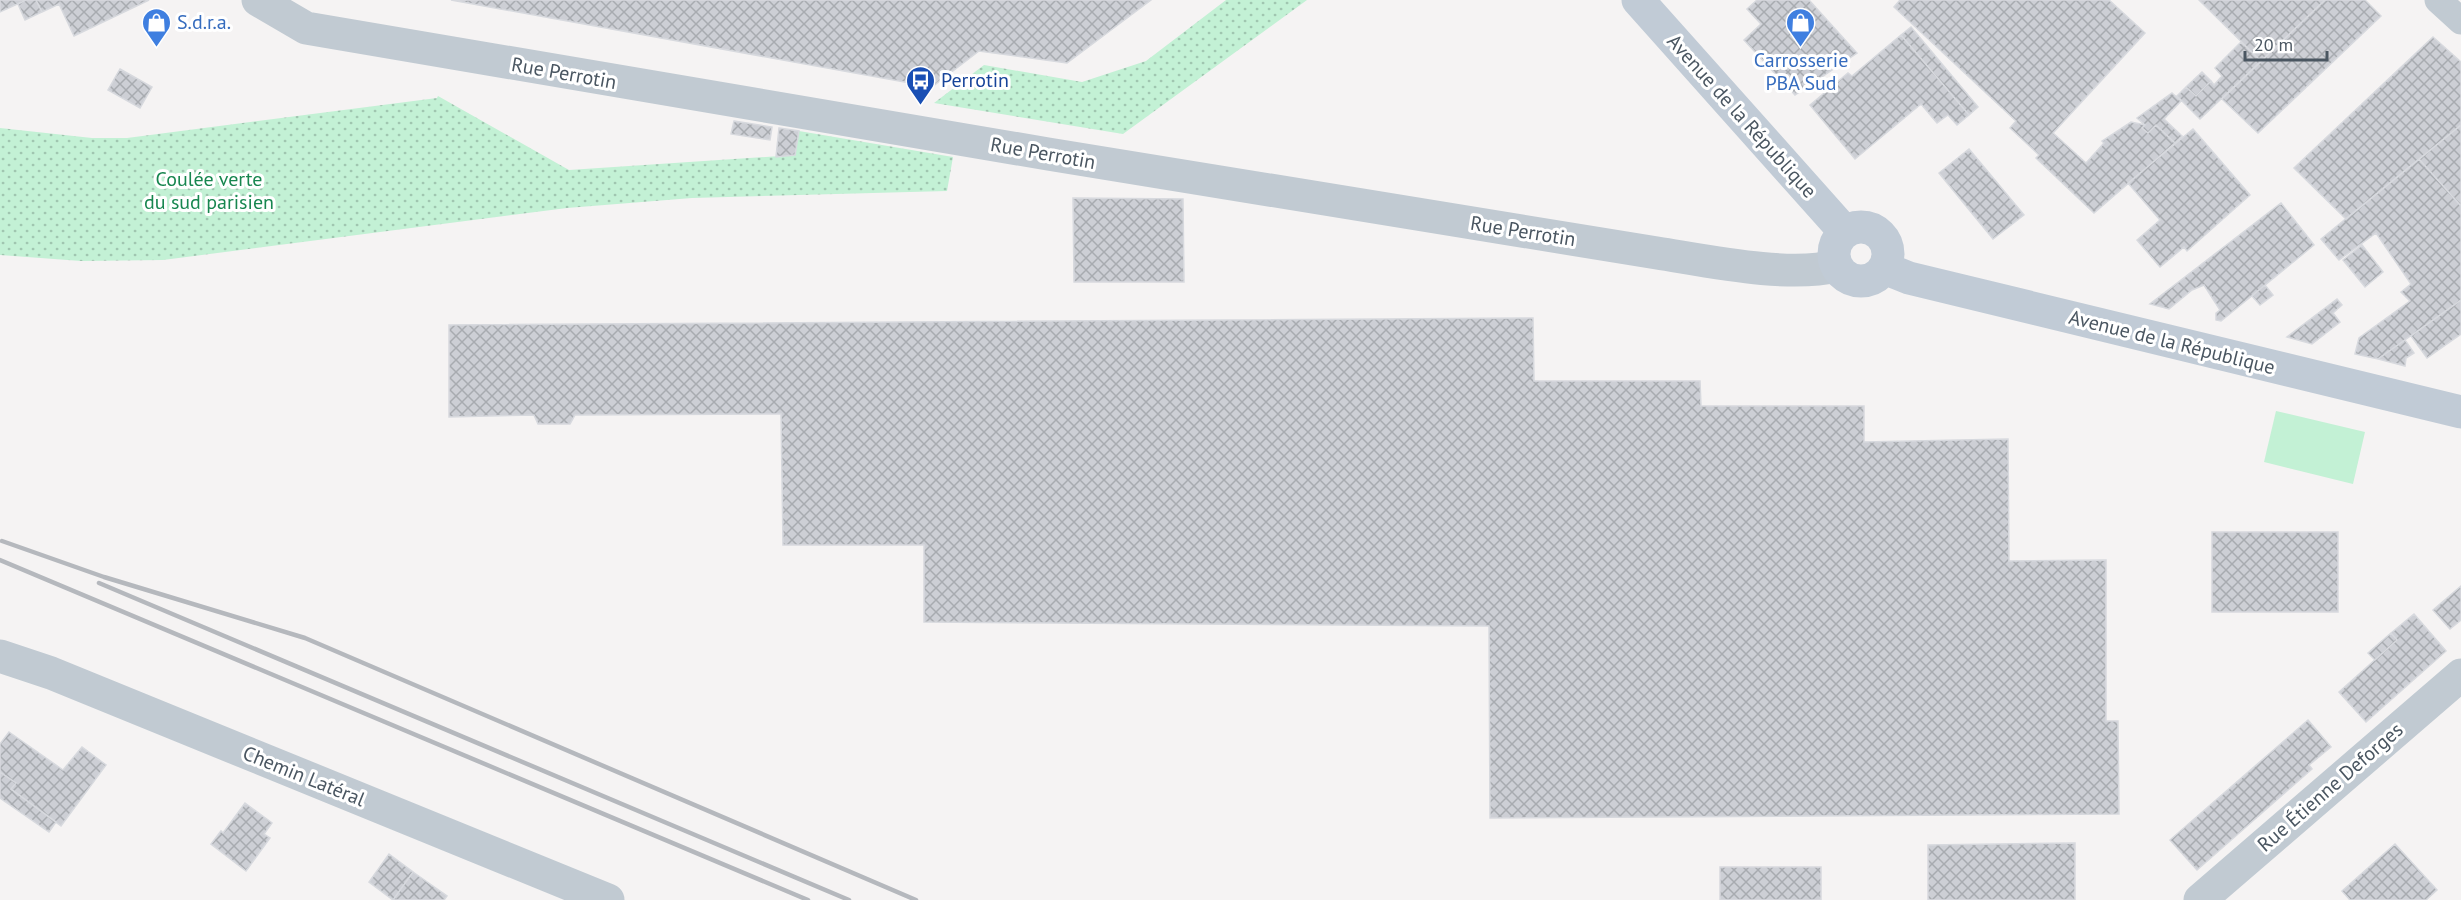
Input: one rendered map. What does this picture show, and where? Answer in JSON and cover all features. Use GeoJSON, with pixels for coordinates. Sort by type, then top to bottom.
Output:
{"type":"FeatureCollection","features":[{"type":"Feature","properties":{"kind":"main road","name":"Avenue de la République"},"geometry":{"type":"LineString","coordinates":[[1638,0],[1845,232]]}},
{"type":"Feature","properties":{"kind":"main road"},"geometry":{"type":"LineString","coordinates":[[1862,227],[1879,234],[1885,241],[1888,250],[1884,268],[1878,276],[1860,282],[1842,274],[1836,266],[1835,247],[1845,232],[1862,227]]}},
{"type":"Feature","properties":{"kind":"main road","name":"Avenue de la République"},"geometry":{"type":"LineString","coordinates":[[1884,268],[1920,281],[2461,412]]}},
{"type":"Feature","properties":{"kind":"street","name":"Rue Perrotin"},"geometry":{"type":"LineString","coordinates":[[258,0],[306,28],[816,116],[1657,253],[1782,269],[1820,270],[1836,266]]}},
{"type":"Feature","properties":{"kind":"street"},"geometry":{"type":"LineString","coordinates":[[2438,0],[2461,21]]}},
{"type":"Feature","properties":{"kind":"street","name":"Chemin Latéral"},"geometry":{"type":"LineString","coordinates":[[0,656],[51,673],[608,900]]}},
{"type":"Feature","properties":{"kind":"street","name":"Rue Étienne Deforges"},"geometry":{"type":"LineString","coordinates":[[2200,900],[2461,675]]}},
{"type":"Feature","properties":{"kind":"green space"},"geometry":{"type":"Polygon","coordinates":[[[1226,0],[1307,0],[1123,134],[934,103],[984,65],[1082,82],[1146,61],[1226,0]]]}},
{"type":"Feature","properties":{"kind":"green space","name":"Coulée verte du sud parisien"},"geometry":{"type":"Polygon","coordinates":[[[438,96],[569,170],[795,155],[799,131],[953,157],[947,191],[692,198],[567,208],[163,260],[81,261],[0,255],[0,128],[92,138],[127,138],[437,98],[438,96]]]}},
{"type":"Feature","properties":{"kind":"green space"},"geometry":{"type":"Polygon","coordinates":[[[2276,411],[2365,432],[2353,484],[2264,462],[2276,411]]]}},
{"type":"Feature","properties":{"kind":"building"},"geometry":{"type":"Polygon","coordinates":[[[0,0],[26,0],[0,12],[0,0]]]}},
{"type":"Feature","properties":{"kind":"building"},"geometry":{"type":"Polygon","coordinates":[[[26,0],[36,0],[42,12],[25,20],[18,4],[26,0]]]}},
{"type":"Feature","properties":{"kind":"building"},"geometry":{"type":"Polygon","coordinates":[[[36,0],[149,0],[74,36],[59,4],[42,12],[36,0]]]}},
{"type":"Feature","properties":{"kind":"building"},"geometry":{"type":"Polygon","coordinates":[[[451,0],[1151,0],[1067,63],[979,51],[932,87],[451,0]]]}},
{"type":"Feature","properties":{"kind":"building","name":"Carrosserie PBA Sud"},"geometry":{"type":"Polygon","coordinates":[[[1757,0],[1809,0],[1857,53],[1795,95],[1744,40],[1761,24],[1747,9],[1757,0]]]}},
{"type":"Feature","properties":{"kind":"building"},"geometry":{"type":"Polygon","coordinates":[[[1900,0],[2109,0],[2145,33],[2053,133],[2086,163],[2104,143],[2102,141],[2131,122],[2145,125],[2142,128],[2148,133],[2156,125],[2175,143],[2094,213],[2036,158],[2039,155],[2010,128],[2016,121],[1894,7],[1900,0]]]}},
{"type":"Feature","properties":{"kind":"building"},"geometry":{"type":"Polygon","coordinates":[[[2199,0],[2325,0],[2261,61],[2199,0]]]}},
{"type":"Feature","properties":{"kind":"building"},"geometry":{"type":"Polygon","coordinates":[[[2325,0],[2365,0],[2381,16],[2258,133],[2222,99],[2325,0]]]}},
{"type":"Feature","properties":{"kind":"building"},"geometry":{"type":"Polygon","coordinates":[[[1911,27],[1978,107],[1969,115],[1901,35],[1911,27]]]}},
{"type":"Feature","properties":{"kind":"building"},"geometry":{"type":"Polygon","coordinates":[[[1901,35],[1969,115],[1957,125],[1948,115],[1937,123],[1921,104],[1855,159],[1810,105],[1848,73],[1852,76],[1901,35]]]}},
{"type":"Feature","properties":{"kind":"building"},"geometry":{"type":"Polygon","coordinates":[[[2433,37],[2461,62],[2461,125],[2346,219],[2294,168],[2433,37]]]}},
{"type":"Feature","properties":{"kind":"building"},"geometry":{"type":"Polygon","coordinates":[[[2241,42],[2261,61],[2200,119],[2177,96],[2186,87],[2196,96],[2211,81],[2214,85],[2222,76],[2215,68],[2241,42]]]}},
{"type":"Feature","properties":{"kind":"building"},"geometry":{"type":"Polygon","coordinates":[[[120,69],[152,87],[140,108],[108,90],[120,69]]]}},
{"type":"Feature","properties":{"kind":"building"},"geometry":{"type":"Polygon","coordinates":[[[2202,72],[2211,81],[2196,96],[2186,87],[2202,72]]]}},
{"type":"Feature","properties":{"kind":"building"},"geometry":{"type":"Polygon","coordinates":[[[2172,93],[2181,101],[2164,119],[2182,136],[2175,143],[2156,125],[2148,133],[2142,128],[2145,125],[2137,118],[2172,93]]]}},
{"type":"Feature","properties":{"kind":"building"},"geometry":{"type":"Polygon","coordinates":[[[734,121],[772,127],[770,140],[731,134],[734,121]]]}},
{"type":"Feature","properties":{"kind":"building"},"geometry":{"type":"Polygon","coordinates":[[[2461,125],[2461,206],[2419,159],[2461,125]]]}},
{"type":"Feature","properties":{"kind":"building"},"geometry":{"type":"Polygon","coordinates":[[[779,128],[799,131],[795,155],[776,157],[779,128]]]}},
{"type":"Feature","properties":{"kind":"building"},"geometry":{"type":"Polygon","coordinates":[[[2193,129],[2250,195],[2187,251],[2184,247],[2160,267],[2137,240],[2160,220],[2128,183],[2193,129]]]}},
{"type":"Feature","properties":{"kind":"building"},"geometry":{"type":"Polygon","coordinates":[[[1969,149],[2024,215],[1993,239],[1939,173],[1969,149]]]}},
{"type":"Feature","properties":{"kind":"building"},"geometry":{"type":"Polygon","coordinates":[[[2419,159],[2461,206],[2461,300],[2378,359],[2355,354],[2359,338],[2410,301],[2401,292],[2411,284],[2376,233],[2339,260],[2321,239],[2419,159]]]}},
{"type":"Feature","properties":{"kind":"building"},"geometry":{"type":"Polygon","coordinates":[[[1073,198],[1183,199],[1184,282],[1074,282],[1073,198]]]}},
{"type":"Feature","properties":{"kind":"building"},"geometry":{"type":"Polygon","coordinates":[[[2281,203],[2314,245],[2221,321],[2216,320],[2216,313],[2220,310],[2204,285],[2192,290],[2169,309],[2150,304],[2281,203]]]}},
{"type":"Feature","properties":{"kind":"building"},"geometry":{"type":"Polygon","coordinates":[[[2362,245],[2383,272],[2365,287],[2343,260],[2362,245]]]}},
{"type":"Feature","properties":{"kind":"building"},"geometry":{"type":"Polygon","coordinates":[[[2265,285],[2273,295],[2260,305],[2252,296],[2265,285]]]}},
{"type":"Feature","properties":{"kind":"building"},"geometry":{"type":"Polygon","coordinates":[[[2337,299],[2342,305],[2333,313],[2340,322],[2312,344],[2287,337],[2337,299]]]}},
{"type":"Feature","properties":{"kind":"building"},"geometry":{"type":"Polygon","coordinates":[[[2461,300],[2461,334],[2427,358],[2411,336],[2461,300]]]}},
{"type":"Feature","properties":{"kind":"building"},"geometry":{"type":"Polygon","coordinates":[[[1533,318],[1534,381],[1700,381],[1701,406],[1864,406],[1864,442],[2008,439],[2009,561],[2106,560],[2106,721],[2118,721],[2119,814],[1490,818],[1489,626],[924,622],[924,545],[783,545],[781,414],[575,415],[570,424],[538,424],[534,415],[449,417],[449,325],[1533,318]]]}},
{"type":"Feature","properties":{"kind":"building"},"geometry":{"type":"Polygon","coordinates":[[[2405,340],[2414,353],[2406,358],[2405,366],[2378,359],[2405,340]]]}},
{"type":"Feature","properties":{"kind":"building"},"geometry":{"type":"Polygon","coordinates":[[[2212,532],[2338,532],[2338,612],[2212,612],[2212,532]]]}},
{"type":"Feature","properties":{"kind":"building"},"geometry":{"type":"Polygon","coordinates":[[[2461,586],[2461,620],[2450,629],[2433,610],[2461,586]]]}},
{"type":"Feature","properties":{"kind":"building"},"geometry":{"type":"Polygon","coordinates":[[[2414,614],[2446,651],[2366,722],[2339,692],[2397,640],[2391,633],[2414,614]]]}},
{"type":"Feature","properties":{"kind":"building"},"geometry":{"type":"Polygon","coordinates":[[[2391,633],[2397,640],[2375,660],[2368,653],[2391,633]]]}},
{"type":"Feature","properties":{"kind":"building"},"geometry":{"type":"Polygon","coordinates":[[[2308,720],[2331,747],[2309,765],[2312,769],[2197,870],[2170,840],[2308,720]]]}},
{"type":"Feature","properties":{"kind":"building"},"geometry":{"type":"Polygon","coordinates":[[[9,732],[63,770],[82,747],[106,765],[61,826],[11,789],[16,783],[0,772],[0,744],[9,732]]]}},
{"type":"Feature","properties":{"kind":"building"},"geometry":{"type":"Polygon","coordinates":[[[0,772],[16,783],[11,789],[56,822],[49,832],[0,798],[0,772]]]}},
{"type":"Feature","properties":{"kind":"building"},"geometry":{"type":"Polygon","coordinates":[[[245,803],[272,823],[264,834],[270,838],[246,871],[211,844],[221,831],[223,833],[245,803]]]}},
{"type":"Feature","properties":{"kind":"building"},"geometry":{"type":"Polygon","coordinates":[[[2075,843],[2075,900],[1928,900],[1928,845],[2075,843]]]}},
{"type":"Feature","properties":{"kind":"building"},"geometry":{"type":"Polygon","coordinates":[[[2395,844],[2437,890],[2426,900],[2350,900],[2342,891],[2395,844]]]}},
{"type":"Feature","properties":{"kind":"building"},"geometry":{"type":"Polygon","coordinates":[[[389,854],[413,872],[393,900],[369,882],[389,854]]]}},
{"type":"Feature","properties":{"kind":"building"},"geometry":{"type":"Polygon","coordinates":[[[1720,867],[1821,867],[1821,900],[1720,900],[1720,867]]]}},
{"type":"Feature","properties":{"kind":"building"},"geometry":{"type":"Polygon","coordinates":[[[413,872],[447,896],[444,900],[393,900],[413,872]]]}},
{"type":"Feature","properties":{"kind":"railway"},"geometry":{"type":"LineString","coordinates":[[2,541],[104,577],[305,638],[916,900]]}},
{"type":"Feature","properties":{"kind":"railway"},"geometry":{"type":"LineString","coordinates":[[0,560],[808,900]]}},
{"type":"Feature","properties":{"kind":"railway"},"geometry":{"type":"LineString","coordinates":[[99,583],[849,900]]}},
{"type":"Feature","properties":{"kind":"place","name":"S.d.r.a."},"geometry":{"type":"Point","coordinates":[156,48]}},
{"type":"Feature","properties":{"kind":"place","name":"Carrosserie PBA Sud"},"geometry":{"type":"Point","coordinates":[1801,48]}},
{"type":"Feature","properties":{"kind":"place","name":"Perrotin"},"geometry":{"type":"Point","coordinates":[920,106]}}]}
